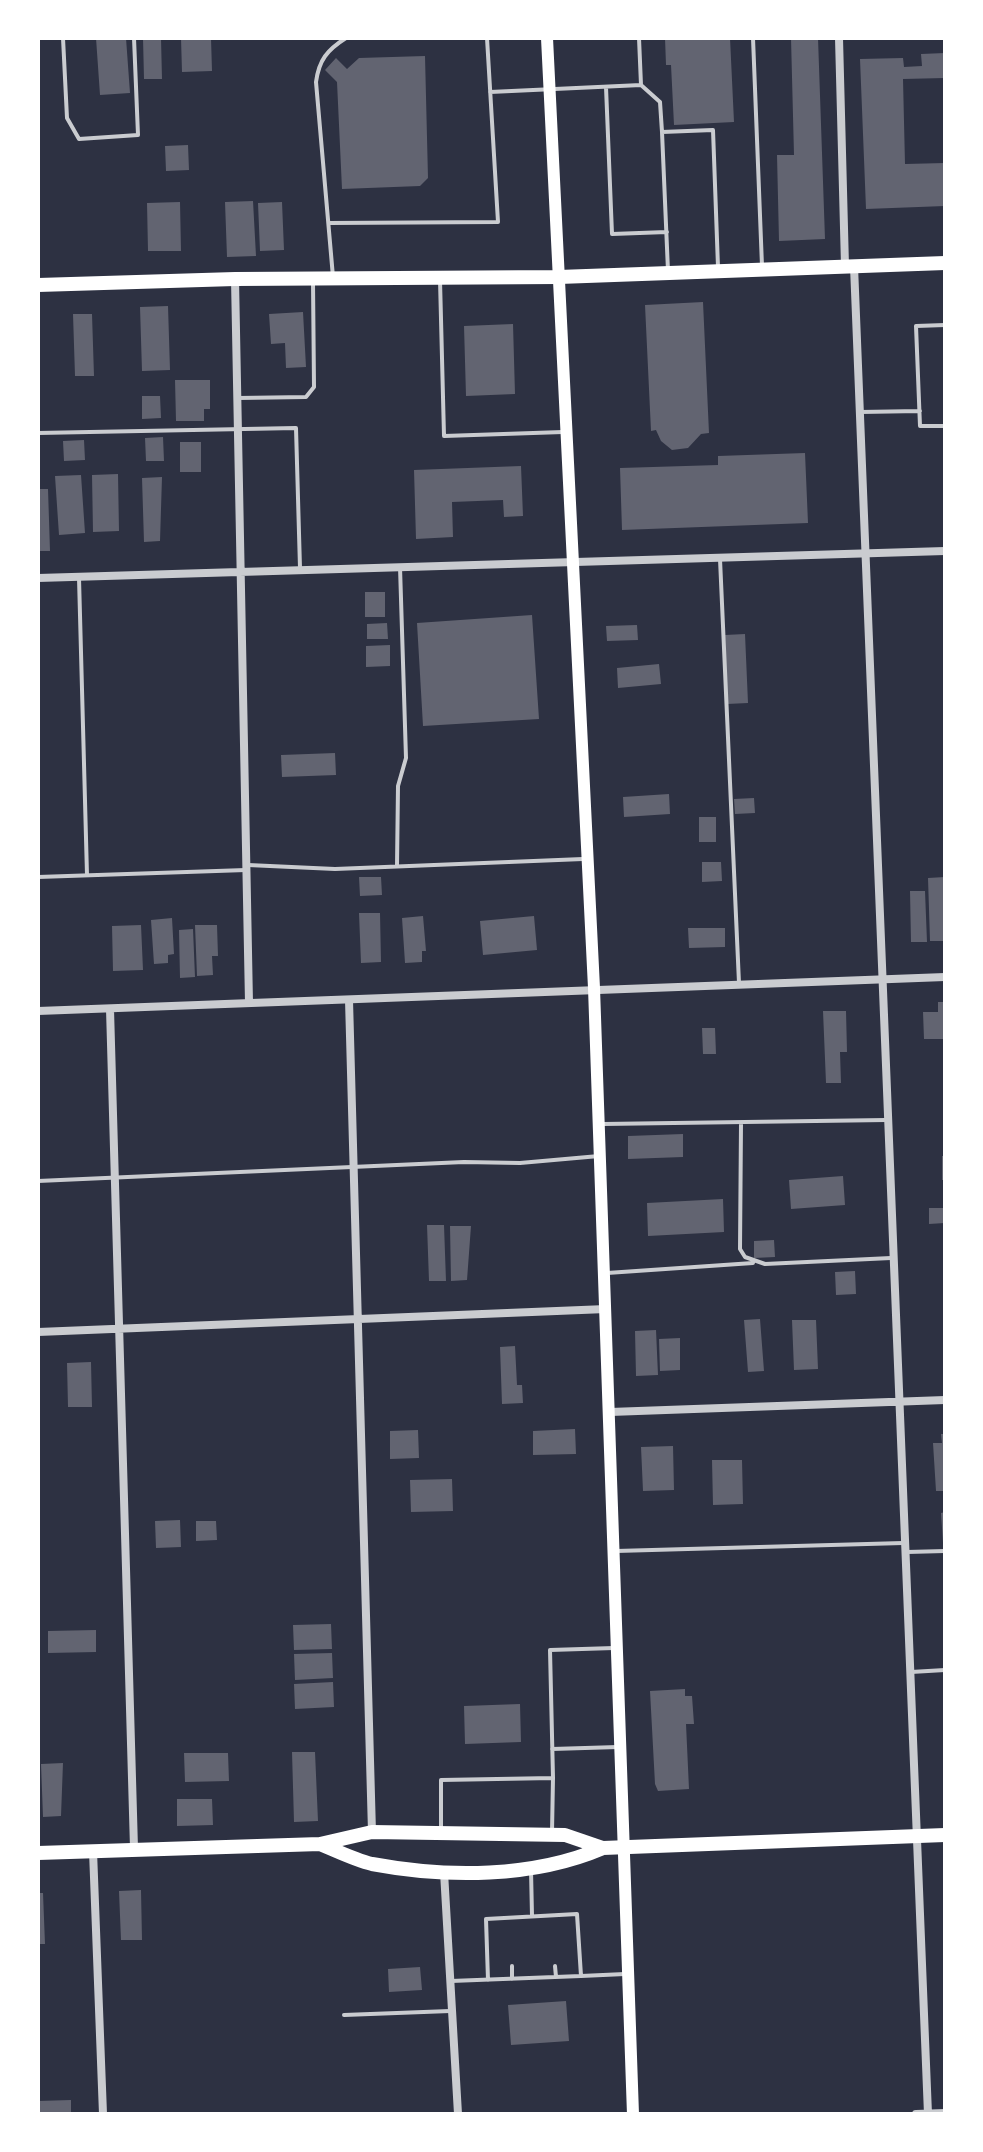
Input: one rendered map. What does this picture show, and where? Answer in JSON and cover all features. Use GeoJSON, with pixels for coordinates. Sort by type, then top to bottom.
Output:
{"type":"FeatureCollection","features":[{"type":"Feature","properties":{"kind":"main road"},"geometry":{"type":"LineString","coordinates":[[547,38],[594,988],[633,2114]]}},
{"type":"Feature","properties":{"kind":"main road"},"geometry":{"type":"LineString","coordinates":[[38,285],[235,279],[559,277],[945,263]]}},
{"type":"Feature","properties":{"kind":"main road"},"geometry":{"type":"LineString","coordinates":[[38,1853],[320,1844],[372,1832],[552,1834],[565,1835],[603,1848],[945,1835]]}},
{"type":"Feature","properties":{"kind":"main road"},"geometry":{"type":"LineString","coordinates":[[320,1844],[370,1863],[444,1871],[498,1871],[568,1863],[603,1848]]}},
{"type":"Feature","properties":{"kind":"street"},"geometry":{"type":"LineString","coordinates":[[839,38],[849,266],[868,554],[928,2114]]}},
{"type":"Feature","properties":{"kind":"street"},"geometry":{"type":"LineString","coordinates":[[235,279],[249,1003]]}},
{"type":"Feature","properties":{"kind":"street"},"geometry":{"type":"LineString","coordinates":[[38,578],[945,551]]}},
{"type":"Feature","properties":{"kind":"street"},"geometry":{"type":"LineString","coordinates":[[38,1011],[945,977]]}},
{"type":"Feature","properties":{"kind":"street"},"geometry":{"type":"LineString","coordinates":[[349,1000],[372,1832]]}},
{"type":"Feature","properties":{"kind":"street"},"geometry":{"type":"LineString","coordinates":[[110,1009],[134,1848]]}},
{"type":"Feature","properties":{"kind":"street"},"geometry":{"type":"LineString","coordinates":[[38,1332],[606,1309]]}},
{"type":"Feature","properties":{"kind":"street"},"geometry":{"type":"LineString","coordinates":[[610,1412],[945,1400]]}},
{"type":"Feature","properties":{"kind":"street"},"geometry":{"type":"LineString","coordinates":[[93,1851],[103,2114]]}},
{"type":"Feature","properties":{"kind":"street"},"geometry":{"type":"LineString","coordinates":[[444,1871],[458,2114]]}},
{"type":"Feature","properties":{"kind":"street"},"geometry":{"type":"LineString","coordinates":[[916,2114],[945,2113]]}},
{"type":"Feature","properties":{"kind":"lane"},"geometry":{"type":"LineString","coordinates":[[63,38],[67,118],[79,139],[138,135],[134,38]]}},
{"type":"Feature","properties":{"kind":"lane"},"geometry":{"type":"LineString","coordinates":[[334,279],[316,82],[318,65],[330,48],[346,38]]}},
{"type":"Feature","properties":{"kind":"lane"},"geometry":{"type":"LineString","coordinates":[[329,223],[498,222],[487,38]]}},
{"type":"Feature","properties":{"kind":"lane"},"geometry":{"type":"LineString","coordinates":[[639,38],[641,85]]}},
{"type":"Feature","properties":{"kind":"lane"},"geometry":{"type":"LineString","coordinates":[[753,38],[762,268]]}},
{"type":"Feature","properties":{"kind":"lane"},"geometry":{"type":"LineString","coordinates":[[490,92],[641,85],[660,102],[668,272]]}},
{"type":"Feature","properties":{"kind":"lane"},"geometry":{"type":"LineString","coordinates":[[606,87],[612,234],[667,232]]}},
{"type":"Feature","properties":{"kind":"lane"},"geometry":{"type":"LineString","coordinates":[[662,132],[713,130],[718,270]]}},
{"type":"Feature","properties":{"kind":"lane"},"geometry":{"type":"LineString","coordinates":[[439,278],[444,436],[566,431]]}},
{"type":"Feature","properties":{"kind":"lane"},"geometry":{"type":"LineString","coordinates":[[238,398],[306,397],[314,387],[313,279]]}},
{"type":"Feature","properties":{"kind":"lane"},"geometry":{"type":"LineString","coordinates":[[945,325],[916,326],[920,426],[945,426]]}},
{"type":"Feature","properties":{"kind":"lane"},"geometry":{"type":"LineString","coordinates":[[860,412],[920,411]]}},
{"type":"Feature","properties":{"kind":"lane"},"geometry":{"type":"LineString","coordinates":[[38,433],[296,428],[300,569]]}},
{"type":"Feature","properties":{"kind":"lane"},"geometry":{"type":"LineString","coordinates":[[720,559],[739,983]]}},
{"type":"Feature","properties":{"kind":"lane"},"geometry":{"type":"LineString","coordinates":[[397,866],[398,786],[406,758],[400,567]]}},
{"type":"Feature","properties":{"kind":"lane"},"geometry":{"type":"LineString","coordinates":[[79,576],[87,875]]}},
{"type":"Feature","properties":{"kind":"lane"},"geometry":{"type":"LineString","coordinates":[[38,877],[246,867],[335,869],[588,859]]}},
{"type":"Feature","properties":{"kind":"lane"},"geometry":{"type":"LineString","coordinates":[[599,1124],[888,1120]]}},
{"type":"Feature","properties":{"kind":"lane"},"geometry":{"type":"LineString","coordinates":[[741,1123],[740,1249],[754,1262]]}},
{"type":"Feature","properties":{"kind":"lane"},"geometry":{"type":"LineString","coordinates":[[38,1181],[600,1156]]}},
{"type":"Feature","properties":{"kind":"lane"},"geometry":{"type":"LineString","coordinates":[[604,1273],[754,1262],[894,1258]]}},
{"type":"Feature","properties":{"kind":"lane"},"geometry":{"type":"LineString","coordinates":[[613,1551],[904,1548],[945,1551]]}},
{"type":"Feature","properties":{"kind":"lane"},"geometry":{"type":"LineString","coordinates":[[552,1834],[550,1650],[616,1647]]}},
{"type":"Feature","properties":{"kind":"lane"},"geometry":{"type":"LineString","coordinates":[[909,1672],[945,1670]]}},
{"type":"Feature","properties":{"kind":"lane"},"geometry":{"type":"LineString","coordinates":[[552,1749],[618,1747]]}},
{"type":"Feature","properties":{"kind":"lane"},"geometry":{"type":"LineString","coordinates":[[441,1833],[441,1780],[553,1778]]}},
{"type":"Feature","properties":{"kind":"lane"},"geometry":{"type":"LineString","coordinates":[[531,1867],[532,1916]]}},
{"type":"Feature","properties":{"kind":"lane"},"geometry":{"type":"LineString","coordinates":[[488,1980],[486,1919],[552,1918],[577,1914],[581,1976]]}},
{"type":"Feature","properties":{"kind":"lane"},"geometry":{"type":"LineString","coordinates":[[512,1966],[512,1979]]}},
{"type":"Feature","properties":{"kind":"lane"},"geometry":{"type":"LineString","coordinates":[[555,1966],[556,1977]]}},
{"type":"Feature","properties":{"kind":"lane"},"geometry":{"type":"LineString","coordinates":[[451,1981],[628,1974]]}},
{"type":"Feature","properties":{"kind":"lane"},"geometry":{"type":"LineString","coordinates":[[344,2015],[452,2011]]}},
{"type":"Feature","properties":{"kind":"building"},"geometry":{"type":"Polygon","coordinates":[[[96,38],[126,38],[130,93],[100,95],[96,38]]]}},
{"type":"Feature","properties":{"kind":"building"},"geometry":{"type":"Polygon","coordinates":[[[143,38],[161,38],[162,79],[144,79],[143,38]]]}},
{"type":"Feature","properties":{"kind":"building"},"geometry":{"type":"Polygon","coordinates":[[[181,38],[211,38],[212,71],[182,72],[181,38]]]}},
{"type":"Feature","properties":{"kind":"building"},"geometry":{"type":"Polygon","coordinates":[[[665,38],[730,38],[734,122],[674,125],[671,65],[666,65],[665,38]]]}},
{"type":"Feature","properties":{"kind":"building"},"geometry":{"type":"Polygon","coordinates":[[[791,38],[818,38],[825,239],[779,241],[777,155],[794,155],[791,38]]]}},
{"type":"Feature","properties":{"kind":"building"},"geometry":{"type":"Polygon","coordinates":[[[945,53],[945,78],[903,79],[905,164],[945,163],[945,206],[866,209],[860,59],[903,58],[904,67],[922,66],[921,54],[945,53]]]}},
{"type":"Feature","properties":{"kind":"building"},"geometry":{"type":"Polygon","coordinates":[[[425,56],[428,178],[420,186],[342,189],[337,82],[325,70],[336,58],[347,69],[359,58],[425,56]]]}},
{"type":"Feature","properties":{"kind":"building"},"geometry":{"type":"Polygon","coordinates":[[[188,145],[189,170],[166,171],[165,146],[188,145]]]}},
{"type":"Feature","properties":{"kind":"building"},"geometry":{"type":"Polygon","coordinates":[[[253,201],[256,256],[227,257],[225,202],[253,201]]]}},
{"type":"Feature","properties":{"kind":"building"},"geometry":{"type":"Polygon","coordinates":[[[180,202],[181,251],[148,251],[147,203],[180,202]]]}},
{"type":"Feature","properties":{"kind":"building"},"geometry":{"type":"Polygon","coordinates":[[[282,202],[284,250],[260,251],[258,203],[282,202]]]}},
{"type":"Feature","properties":{"kind":"building"},"geometry":{"type":"Polygon","coordinates":[[[703,302],[709,433],[701,434],[688,448],[672,450],[661,441],[656,430],[651,431],[645,305],[703,302]]]}},
{"type":"Feature","properties":{"kind":"building"},"geometry":{"type":"Polygon","coordinates":[[[168,306],[170,370],[142,371],[140,307],[168,306]]]}},
{"type":"Feature","properties":{"kind":"building"},"geometry":{"type":"Polygon","coordinates":[[[303,312],[306,367],[286,368],[285,343],[271,344],[269,314],[303,312]]]}},
{"type":"Feature","properties":{"kind":"building"},"geometry":{"type":"Polygon","coordinates":[[[73,314],[92,314],[94,376],[75,376],[73,314]]]}},
{"type":"Feature","properties":{"kind":"building"},"geometry":{"type":"Polygon","coordinates":[[[513,324],[515,394],[466,396],[464,326],[513,324]]]}},
{"type":"Feature","properties":{"kind":"building"},"geometry":{"type":"Polygon","coordinates":[[[175,380],[210,380],[210,409],[204,409],[204,421],[176,421],[175,380]]]}},
{"type":"Feature","properties":{"kind":"building"},"geometry":{"type":"Polygon","coordinates":[[[142,396],[160,396],[161,418],[142,419],[142,396]]]}},
{"type":"Feature","properties":{"kind":"building"},"geometry":{"type":"Polygon","coordinates":[[[163,437],[164,461],[146,461],[145,438],[163,437]]]}},
{"type":"Feature","properties":{"kind":"building"},"geometry":{"type":"Polygon","coordinates":[[[84,440],[85,460],[64,461],[63,441],[84,440]]]}},
{"type":"Feature","properties":{"kind":"building"},"geometry":{"type":"Polygon","coordinates":[[[180,442],[201,442],[201,472],[180,472],[180,442]]]}},
{"type":"Feature","properties":{"kind":"building"},"geometry":{"type":"Polygon","coordinates":[[[805,453],[808,523],[622,530],[620,468],[718,465],[718,456],[805,453]]]}},
{"type":"Feature","properties":{"kind":"building"},"geometry":{"type":"Polygon","coordinates":[[[521,466],[523,516],[504,517],[503,500],[452,502],[453,537],[416,539],[414,470],[521,466]]]}},
{"type":"Feature","properties":{"kind":"building"},"geometry":{"type":"Polygon","coordinates":[[[118,474],[119,531],[93,532],[92,475],[118,474]]]}},
{"type":"Feature","properties":{"kind":"building"},"geometry":{"type":"Polygon","coordinates":[[[81,475],[85,533],[59,535],[55,476],[81,475]]]}},
{"type":"Feature","properties":{"kind":"building"},"geometry":{"type":"Polygon","coordinates":[[[162,477],[160,541],[144,542],[142,478],[162,477]]]}},
{"type":"Feature","properties":{"kind":"building"},"geometry":{"type":"Polygon","coordinates":[[[38,489],[48,489],[50,551],[38,551],[38,489]]]}},
{"type":"Feature","properties":{"kind":"building"},"geometry":{"type":"Polygon","coordinates":[[[365,592],[385,592],[385,617],[365,617],[365,592]]]}},
{"type":"Feature","properties":{"kind":"building"},"geometry":{"type":"Polygon","coordinates":[[[532,615],[539,719],[423,726],[417,623],[532,615]]]}},
{"type":"Feature","properties":{"kind":"building"},"geometry":{"type":"Polygon","coordinates":[[[387,623],[388,639],[367,639],[367,624],[387,623]]]}},
{"type":"Feature","properties":{"kind":"building"},"geometry":{"type":"Polygon","coordinates":[[[637,625],[638,640],[607,641],[606,626],[637,625]]]}},
{"type":"Feature","properties":{"kind":"building"},"geometry":{"type":"Polygon","coordinates":[[[745,634],[748,703],[727,704],[725,635],[745,634]]]}},
{"type":"Feature","properties":{"kind":"building"},"geometry":{"type":"Polygon","coordinates":[[[390,645],[390,666],[366,667],[366,646],[390,645]]]}},
{"type":"Feature","properties":{"kind":"building"},"geometry":{"type":"Polygon","coordinates":[[[659,664],[661,684],[618,688],[617,668],[659,664]]]}},
{"type":"Feature","properties":{"kind":"building"},"geometry":{"type":"Polygon","coordinates":[[[335,753],[336,775],[282,777],[281,755],[335,753]]]}},
{"type":"Feature","properties":{"kind":"building"},"geometry":{"type":"Polygon","coordinates":[[[669,794],[670,814],[624,817],[623,797],[669,794]]]}},
{"type":"Feature","properties":{"kind":"building"},"geometry":{"type":"Polygon","coordinates":[[[754,798],[755,813],[735,814],[734,799],[754,798]]]}},
{"type":"Feature","properties":{"kind":"building"},"geometry":{"type":"Polygon","coordinates":[[[699,817],[716,817],[716,842],[699,842],[699,817]]]}},
{"type":"Feature","properties":{"kind":"building"},"geometry":{"type":"Polygon","coordinates":[[[702,862],[721,862],[722,881],[702,882],[702,862]]]}},
{"type":"Feature","properties":{"kind":"building"},"geometry":{"type":"Polygon","coordinates":[[[359,877],[381,877],[382,895],[360,896],[359,877]]]}},
{"type":"Feature","properties":{"kind":"building"},"geometry":{"type":"Polygon","coordinates":[[[945,877],[945,941],[930,941],[928,878],[945,877]]]}},
{"type":"Feature","properties":{"kind":"building"},"geometry":{"type":"Polygon","coordinates":[[[910,891],[925,891],[927,942],[911,942],[910,891]]]}},
{"type":"Feature","properties":{"kind":"building"},"geometry":{"type":"Polygon","coordinates":[[[359,913],[380,913],[381,962],[361,963],[359,913]]]}},
{"type":"Feature","properties":{"kind":"building"},"geometry":{"type":"Polygon","coordinates":[[[423,916],[426,951],[422,951],[422,962],[405,963],[402,918],[423,916]]]}},
{"type":"Feature","properties":{"kind":"building"},"geometry":{"type":"Polygon","coordinates":[[[534,916],[537,950],[483,955],[480,921],[534,916]]]}},
{"type":"Feature","properties":{"kind":"building"},"geometry":{"type":"Polygon","coordinates":[[[172,918],[174,954],[168,955],[168,963],[154,964],[151,920],[172,918]]]}},
{"type":"Feature","properties":{"kind":"building"},"geometry":{"type":"Polygon","coordinates":[[[141,925],[143,970],[113,971],[112,926],[141,925]]]}},
{"type":"Feature","properties":{"kind":"building"},"geometry":{"type":"Polygon","coordinates":[[[195,925],[217,925],[218,956],[212,956],[213,975],[197,976],[195,925]]]}},
{"type":"Feature","properties":{"kind":"building"},"geometry":{"type":"Polygon","coordinates":[[[688,928],[725,928],[725,947],[689,948],[688,928]]]}},
{"type":"Feature","properties":{"kind":"building"},"geometry":{"type":"Polygon","coordinates":[[[193,929],[195,977],[180,978],[179,930],[193,929]]]}},
{"type":"Feature","properties":{"kind":"building"},"geometry":{"type":"Polygon","coordinates":[[[938,1002],[945,1002],[945,1039],[924,1039],[923,1012],[938,1012],[938,1002]]]}},
{"type":"Feature","properties":{"kind":"building"},"geometry":{"type":"Polygon","coordinates":[[[823,1011],[846,1011],[847,1052],[840,1052],[841,1083],[826,1083],[823,1011]]]}},
{"type":"Feature","properties":{"kind":"building"},"geometry":{"type":"Polygon","coordinates":[[[702,1028],[715,1028],[716,1054],[703,1054],[702,1028]]]}},
{"type":"Feature","properties":{"kind":"building"},"geometry":{"type":"Polygon","coordinates":[[[683,1134],[683,1157],[628,1159],[628,1136],[683,1134]]]}},
{"type":"Feature","properties":{"kind":"building"},"geometry":{"type":"Polygon","coordinates":[[[942,1156],[945,1156],[945,1180],[942,1180],[942,1156]]]}},
{"type":"Feature","properties":{"kind":"building"},"geometry":{"type":"Polygon","coordinates":[[[843,1176],[845,1205],[791,1209],[789,1180],[843,1176]]]}},
{"type":"Feature","properties":{"kind":"building"},"geometry":{"type":"Polygon","coordinates":[[[723,1199],[724,1232],[648,1236],[647,1203],[723,1199]]]}},
{"type":"Feature","properties":{"kind":"building"},"geometry":{"type":"Polygon","coordinates":[[[929,1208],[945,1208],[945,1223],[929,1224],[929,1208]]]}},
{"type":"Feature","properties":{"kind":"building"},"geometry":{"type":"Polygon","coordinates":[[[427,1225],[444,1225],[446,1281],[429,1281],[427,1225]]]}},
{"type":"Feature","properties":{"kind":"building"},"geometry":{"type":"Polygon","coordinates":[[[450,1226],[471,1226],[467,1280],[451,1281],[450,1226]]]}},
{"type":"Feature","properties":{"kind":"building"},"geometry":{"type":"Polygon","coordinates":[[[774,1240],[775,1257],[754,1258],[754,1241],[774,1240]]]}},
{"type":"Feature","properties":{"kind":"building"},"geometry":{"type":"Polygon","coordinates":[[[855,1271],[856,1294],[836,1295],[835,1272],[855,1271]]]}},
{"type":"Feature","properties":{"kind":"building"},"geometry":{"type":"Polygon","coordinates":[[[760,1319],[764,1371],[748,1372],[744,1320],[760,1319]]]}},
{"type":"Feature","properties":{"kind":"building"},"geometry":{"type":"Polygon","coordinates":[[[792,1320],[816,1320],[818,1369],[794,1370],[792,1320]]]}},
{"type":"Feature","properties":{"kind":"building"},"geometry":{"type":"Polygon","coordinates":[[[656,1330],[658,1375],[636,1376],[635,1331],[656,1330]]]}},
{"type":"Feature","properties":{"kind":"building"},"geometry":{"type":"Polygon","coordinates":[[[680,1338],[680,1370],[660,1371],[659,1339],[680,1338]]]}},
{"type":"Feature","properties":{"kind":"building"},"geometry":{"type":"Polygon","coordinates":[[[515,1346],[517,1385],[522,1385],[523,1403],[502,1404],[500,1347],[515,1346]]]}},
{"type":"Feature","properties":{"kind":"building"},"geometry":{"type":"Polygon","coordinates":[[[91,1362],[92,1407],[68,1407],[67,1363],[91,1362]]]}},
{"type":"Feature","properties":{"kind":"building"},"geometry":{"type":"Polygon","coordinates":[[[575,1429],[576,1454],[533,1455],[533,1431],[575,1429]]]}},
{"type":"Feature","properties":{"kind":"building"},"geometry":{"type":"Polygon","coordinates":[[[418,1430],[419,1458],[390,1459],[390,1431],[418,1430]]]}},
{"type":"Feature","properties":{"kind":"building"},"geometry":{"type":"Polygon","coordinates":[[[941,1434],[945,1434],[945,1491],[936,1491],[933,1443],[942,1443],[941,1434]]]}},
{"type":"Feature","properties":{"kind":"building"},"geometry":{"type":"Polygon","coordinates":[[[673,1446],[674,1490],[643,1491],[641,1447],[673,1446]]]}},
{"type":"Feature","properties":{"kind":"building"},"geometry":{"type":"Polygon","coordinates":[[[712,1460],[742,1460],[743,1504],[713,1505],[712,1460]]]}},
{"type":"Feature","properties":{"kind":"building"},"geometry":{"type":"Polygon","coordinates":[[[452,1479],[453,1511],[411,1512],[410,1480],[452,1479]]]}},
{"type":"Feature","properties":{"kind":"building"},"geometry":{"type":"Polygon","coordinates":[[[945,1512],[945,1543],[943,1543],[941,1513],[945,1512]]]}},
{"type":"Feature","properties":{"kind":"building"},"geometry":{"type":"Polygon","coordinates":[[[180,1520],[181,1547],[156,1548],[155,1521],[180,1520]]]}},
{"type":"Feature","properties":{"kind":"building"},"geometry":{"type":"Polygon","coordinates":[[[196,1521],[216,1521],[217,1540],[196,1541],[196,1521]]]}},
{"type":"Feature","properties":{"kind":"building"},"geometry":{"type":"Polygon","coordinates":[[[331,1624],[332,1649],[294,1650],[293,1625],[331,1624]]]}},
{"type":"Feature","properties":{"kind":"building"},"geometry":{"type":"Polygon","coordinates":[[[96,1630],[96,1652],[48,1653],[48,1631],[96,1630]]]}},
{"type":"Feature","properties":{"kind":"building"},"geometry":{"type":"Polygon","coordinates":[[[332,1653],[333,1678],[295,1680],[294,1654],[332,1653]]]}},
{"type":"Feature","properties":{"kind":"building"},"geometry":{"type":"Polygon","coordinates":[[[333,1682],[334,1707],[295,1709],[294,1684],[333,1682]]]}},
{"type":"Feature","properties":{"kind":"building"},"geometry":{"type":"Polygon","coordinates":[[[685,1689],[685,1696],[692,1696],[694,1724],[686,1724],[689,1789],[658,1791],[655,1784],[650,1691],[685,1689]]]}},
{"type":"Feature","properties":{"kind":"building"},"geometry":{"type":"Polygon","coordinates":[[[520,1704],[521,1742],[465,1744],[464,1706],[520,1704]]]}},
{"type":"Feature","properties":{"kind":"building"},"geometry":{"type":"Polygon","coordinates":[[[292,1752],[315,1752],[318,1821],[294,1822],[292,1752]]]}},
{"type":"Feature","properties":{"kind":"building"},"geometry":{"type":"Polygon","coordinates":[[[184,1753],[228,1753],[229,1781],[185,1782],[184,1753]]]}},
{"type":"Feature","properties":{"kind":"building"},"geometry":{"type":"Polygon","coordinates":[[[63,1763],[61,1816],[43,1817],[41,1764],[63,1763]]]}},
{"type":"Feature","properties":{"kind":"building"},"geometry":{"type":"Polygon","coordinates":[[[177,1799],[212,1799],[213,1825],[177,1826],[177,1799]]]}},
{"type":"Feature","properties":{"kind":"building"},"geometry":{"type":"Polygon","coordinates":[[[141,1890],[142,1940],[121,1940],[119,1891],[141,1890]]]}},
{"type":"Feature","properties":{"kind":"building"},"geometry":{"type":"Polygon","coordinates":[[[38,1893],[43,1893],[45,1944],[38,1944],[38,1893]]]}},
{"type":"Feature","properties":{"kind":"building"},"geometry":{"type":"Polygon","coordinates":[[[420,1967],[422,1990],[389,1992],[388,1969],[420,1967]]]}},
{"type":"Feature","properties":{"kind":"building"},"geometry":{"type":"Polygon","coordinates":[[[566,2001],[569,2041],[511,2045],[508,2005],[566,2001]]]}},
{"type":"Feature","properties":{"kind":"building"},"geometry":{"type":"Polygon","coordinates":[[[71,2100],[71,2114],[38,2114],[38,2101],[71,2100]]]}}]}
